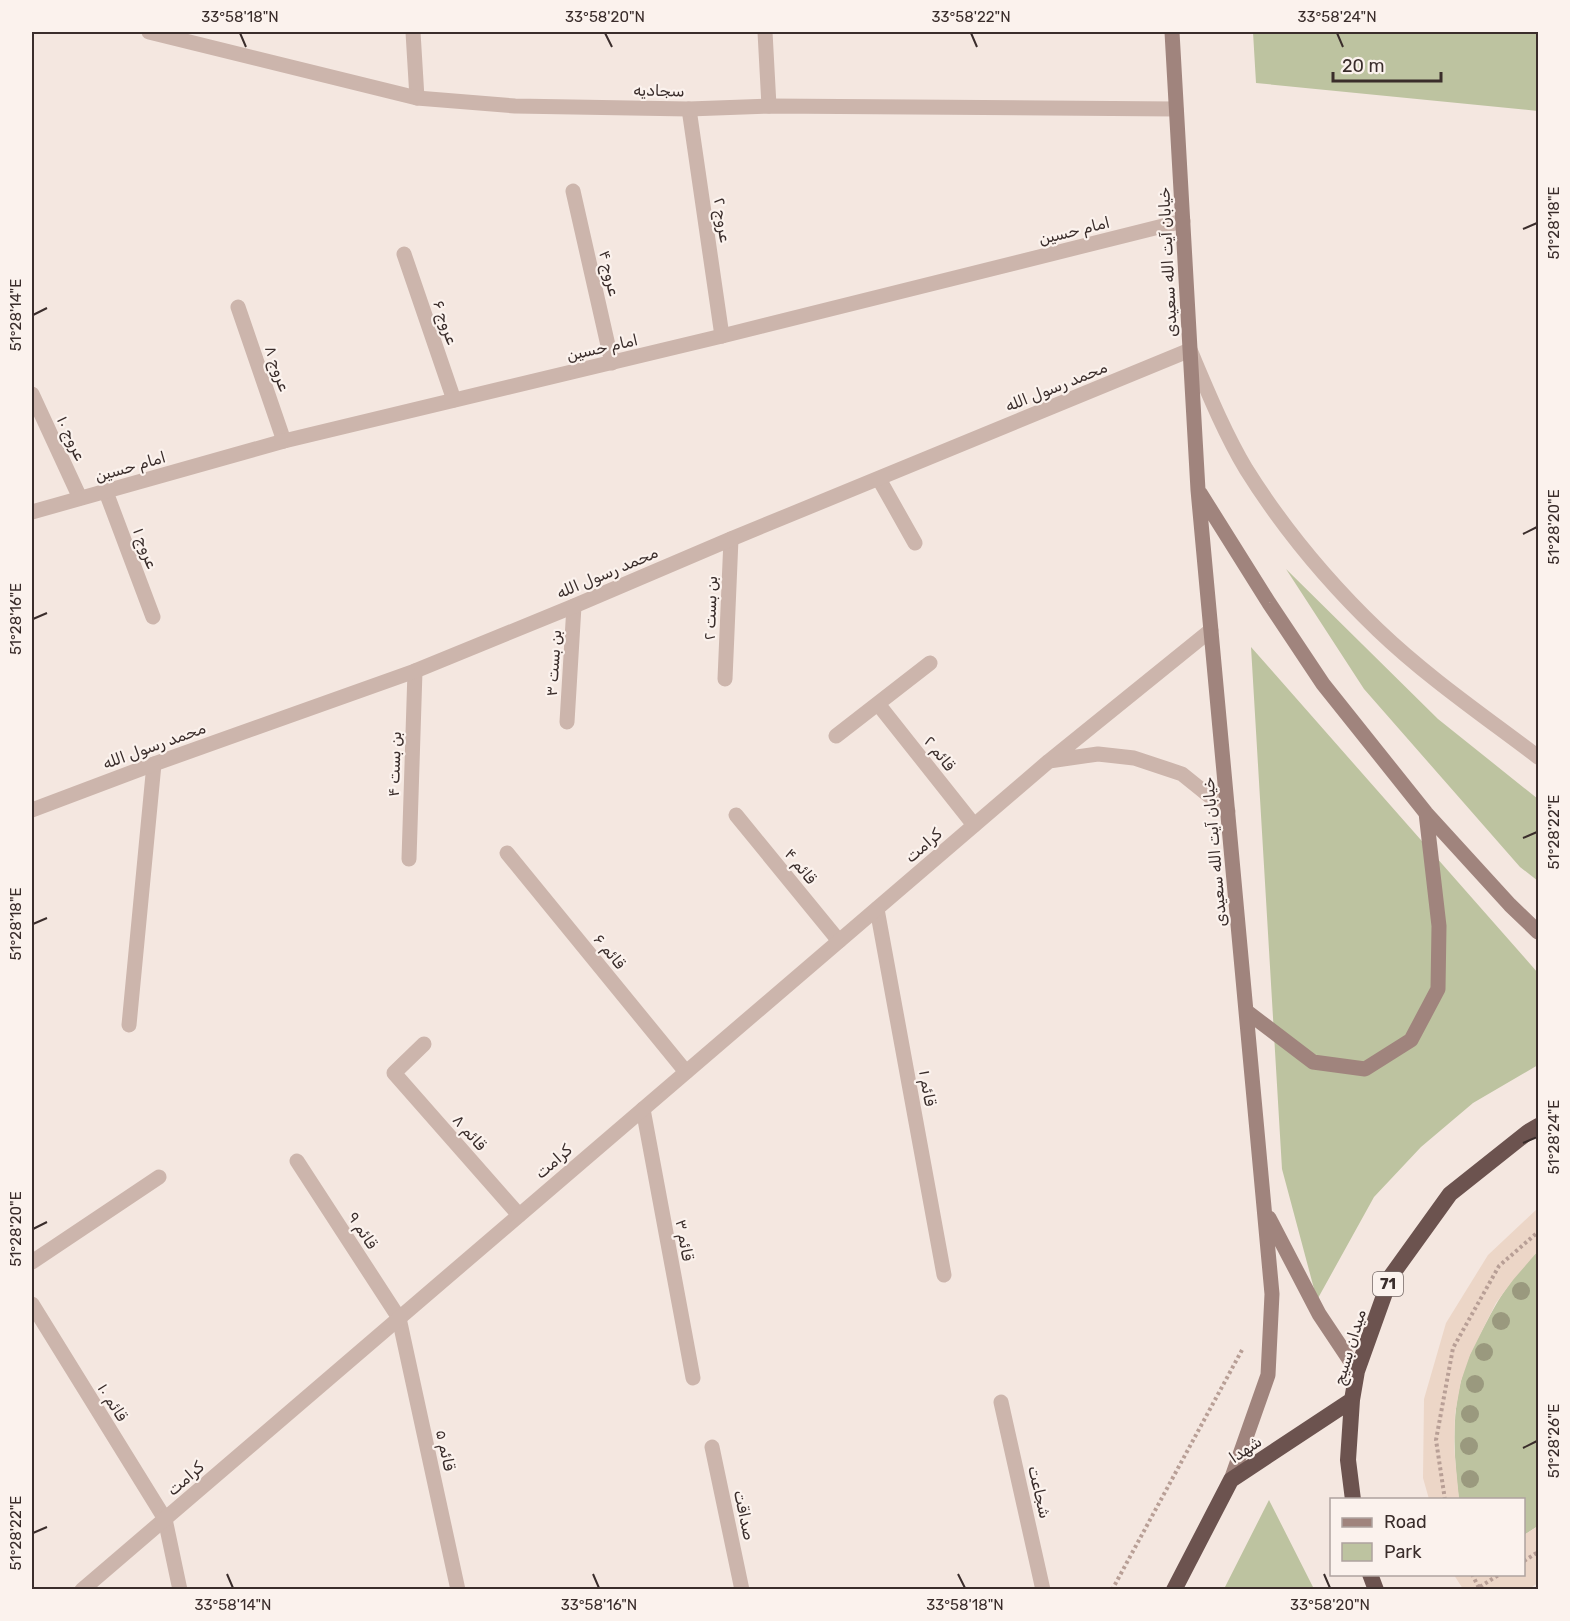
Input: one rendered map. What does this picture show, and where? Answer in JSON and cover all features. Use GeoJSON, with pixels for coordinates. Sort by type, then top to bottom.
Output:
{"type":"FeatureCollection","features":[{"type":"Feature","properties":{"kind":"highway","name":"میدان بسیج"},"geometry":{"type":"LineString","coordinates":[[1353,1498],[1348,1460],[1352,1400],[1357,1371],[1391,1276],[1449,1194],[1528,1132],[1539,1126]]}},
{"type":"Feature","properties":{"kind":"highway","name":"شهدا"},"geometry":{"type":"LineString","coordinates":[[1174,1590],[1231,1480],[1352,1400]]}},
{"type":"Feature","properties":{"kind":"highway"},"geometry":{"type":"LineString","coordinates":[[1370,1576],[1376,1590]]}},
{"type":"Feature","properties":{"kind":"main road","name":"خیابان آیت الله سعیدی"},"geometry":{"type":"LineString","coordinates":[[1172,32],[1198,490],[1272,1294],[1268,1375],[1231,1480]]}},
{"type":"Feature","properties":{"kind":"main road","name":"خیابان آیت الله سعیدی"},"geometry":{"type":"LineString","coordinates":[[1198,490],[1323,684],[1426,813],[1510,905],[1539,932]]}},
{"type":"Feature","properties":{"kind":"main road"},"geometry":{"type":"LineString","coordinates":[[1246,1011],[1313,1062],[1365,1069],[1411,1040],[1437,989],[1439,926],[1426,813]]}},
{"type":"Feature","properties":{"kind":"main road","name":"خیابان آیت الله سعیدی"},"geometry":{"type":"LineString","coordinates":[[1265,1210],[1319,1314],[1357,1371]]}},
{"type":"Feature","properties":{"kind":"street","name":"سجادیه"},"geometry":{"type":"LineString","coordinates":[[149,32],[417,98],[515,106],[689,109],[769,106],[1176,109]]}},
{"type":"Feature","properties":{"kind":"street"},"geometry":{"type":"LineString","coordinates":[[413,32],[417,98]]}},
{"type":"Feature","properties":{"kind":"street"},"geometry":{"type":"LineString","coordinates":[[765,32],[769,106]]}},
{"type":"Feature","properties":{"kind":"street","name":"عروج ۲"},"geometry":{"type":"LineString","coordinates":[[689,109],[722,336]]}},
{"type":"Feature","properties":{"kind":"street","name":"عروج ۴"},"geometry":{"type":"LineString","coordinates":[[573,191],[612,363]]}},
{"type":"Feature","properties":{"kind":"street","name":"امام حسین"},"geometry":{"type":"LineString","coordinates":[[32,512],[284,441],[612,363],[1183,221]]}},
{"type":"Feature","properties":{"kind":"street","name":"عروج ۶"},"geometry":{"type":"LineString","coordinates":[[404,254],[454,400]]}},
{"type":"Feature","properties":{"kind":"street","name":"عروج ۸"},"geometry":{"type":"LineString","coordinates":[[238,307],[284,441]]}},
{"type":"Feature","properties":{"kind":"street"},"geometry":{"type":"LineString","coordinates":[[1190,350],[1215,410],[1245,467],[1280,519],[1322,571],[1379,631],[1439,682],[1539,757]]}},
{"type":"Feature","properties":{"kind":"street","name":"محمد رسول الله"},"geometry":{"type":"LineString","coordinates":[[32,810],[416,671],[1190,350]]}},
{"type":"Feature","properties":{"kind":"street","name":"عروج ۱۰"},"geometry":{"type":"LineString","coordinates":[[32,394],[80,498]]}},
{"type":"Feature","properties":{"kind":"street"},"geometry":{"type":"LineString","coordinates":[[879,479],[915,543]]}},
{"type":"Feature","properties":{"kind":"street","name":"عروج ۱"},"geometry":{"type":"LineString","coordinates":[[105,492],[153,617]]}},
{"type":"Feature","properties":{"kind":"street","name":"بن بست ۲"},"geometry":{"type":"LineString","coordinates":[[725,679],[731,539]]}},
{"type":"Feature","properties":{"kind":"street","name":"بن بست ۳"},"geometry":{"type":"LineString","coordinates":[[567,723],[574,606]]}},
{"type":"Feature","properties":{"kind":"street","name":"کرامت"},"geometry":{"type":"LineString","coordinates":[[82,1590],[1049,761],[1211,630]]}},
{"type":"Feature","properties":{"kind":"street"},"geometry":{"type":"LineString","coordinates":[[836,736],[930,663]]}},
{"type":"Feature","properties":{"kind":"street","name":"بن بست ۴"},"geometry":{"type":"LineString","coordinates":[[409,859],[416,671]]}},
{"type":"Feature","properties":{"kind":"street","name":"قائم ۲"},"geometry":{"type":"LineString","coordinates":[[878,704],[974,825]]}},
{"type":"Feature","properties":{"kind":"street"},"geometry":{"type":"LineString","coordinates":[[1049,761],[1098,754],[1134,758],[1182,774],[1228,811]]}},
{"type":"Feature","properties":{"kind":"street"},"geometry":{"type":"LineString","coordinates":[[129,1025],[154,764]]}},
{"type":"Feature","properties":{"kind":"street","name":"قائم ۴"},"geometry":{"type":"LineString","coordinates":[[736,815],[839,940]]}},
{"type":"Feature","properties":{"kind":"street","name":"قائم ۶"},"geometry":{"type":"LineString","coordinates":[[507,853],[686,1072]]}},
{"type":"Feature","properties":{"kind":"street","name":"قائم ۱"},"geometry":{"type":"LineString","coordinates":[[877,909],[944,1275]]}},
{"type":"Feature","properties":{"kind":"street","name":"قائم ۸"},"geometry":{"type":"LineString","coordinates":[[424,1044],[394,1073],[519,1215]]}},
{"type":"Feature","properties":{"kind":"street","name":"قائم ۳"},"geometry":{"type":"LineString","coordinates":[[643,1109],[693,1378]]}},
{"type":"Feature","properties":{"kind":"street","name":"قائم ۹"},"geometry":{"type":"LineString","coordinates":[[297,1161],[399,1318]]}},
{"type":"Feature","properties":{"kind":"street"},"geometry":{"type":"LineString","coordinates":[[32,1262],[159,1177]]}},
{"type":"Feature","properties":{"kind":"street","name":"قائم ۱۰"},"geometry":{"type":"LineString","coordinates":[[32,1304],[165,1519],[180,1590]]}},
{"type":"Feature","properties":{"kind":"street","name":"قائم ۵"},"geometry":{"type":"LineString","coordinates":[[399,1318],[458,1590]]}},
{"type":"Feature","properties":{"kind":"street","name":"شجاعت"},"geometry":{"type":"LineString","coordinates":[[1001,1402],[1043,1590]]}},
{"type":"Feature","properties":{"kind":"street","name":"صداقت"},"geometry":{"type":"LineString","coordinates":[[712,1447],[742,1590]]}},
{"type":"Feature","properties":{"kind":"path"},"geometry":{"type":"LineString","coordinates":[[1445,1498],[1436,1440],[1453,1348],[1499,1266],[1539,1232]]}},
{"type":"Feature","properties":{"kind":"path"},"geometry":{"type":"LineString","coordinates":[[1112,1590],[1244,1345]]}},
{"type":"Feature","properties":{"kind":"path"},"geometry":{"type":"LineString","coordinates":[[1525,1560],[1539,1552]]}},
{"type":"Feature","properties":{"kind":"path"},"geometry":{"type":"LineString","coordinates":[[1478,1589],[1498,1576]]}},
{"type":"Feature","properties":{"kind":"green space"},"geometry":{"type":"Polygon","coordinates":[[[1253,32],[1538,32],[1538,111],[1256,83],[1253,32]]]}},
{"type":"Feature","properties":{"kind":"green space"},"geometry":{"type":"Polygon","coordinates":[[[1286,569],[1438,719],[1538,799],[1538,881],[1520,867],[1364,689],[1286,569]]]}},
{"type":"Feature","properties":{"kind":"green space"},"geometry":{"type":"Polygon","coordinates":[[[1251,647],[1538,973],[1538,1065],[1473,1103],[1421,1147],[1374,1197],[1317,1300],[1282,1169],[1251,647]]]}},
{"type":"Feature","properties":{"kind":"green space"},"geometry":{"type":"Polygon","coordinates":[[[1538,1251],[1538,1526],[1525,1534],[1525,1498],[1459,1498],[1455,1463],[1456,1407],[1464,1371],[1492,1312],[1523,1266],[1538,1251]]]}},
{"type":"Feature","properties":{"kind":"green space"},"geometry":{"type":"Polygon","coordinates":[[[1269,1500],[1314,1589],[1224,1589],[1269,1500]]]}},
{"type":"Feature","properties":{"kind":"shaded area"},"geometry":{"type":"Polygon","coordinates":[[[1538,1208],[1538,1251],[1496,1303],[1470,1355],[1461,1381],[1455,1414],[1454,1447],[1459,1498],[1429,1498],[1423,1478],[1424,1399],[1446,1323],[1488,1255],[1538,1208]]]}},
{"type":"Feature","properties":{"kind":"shaded area"},"geometry":{"type":"Polygon","coordinates":[[[1538,1526],[1538,1583],[1529,1589],[1463,1589],[1455,1576],[1525,1576],[1525,1534],[1538,1526]]]}}]}
